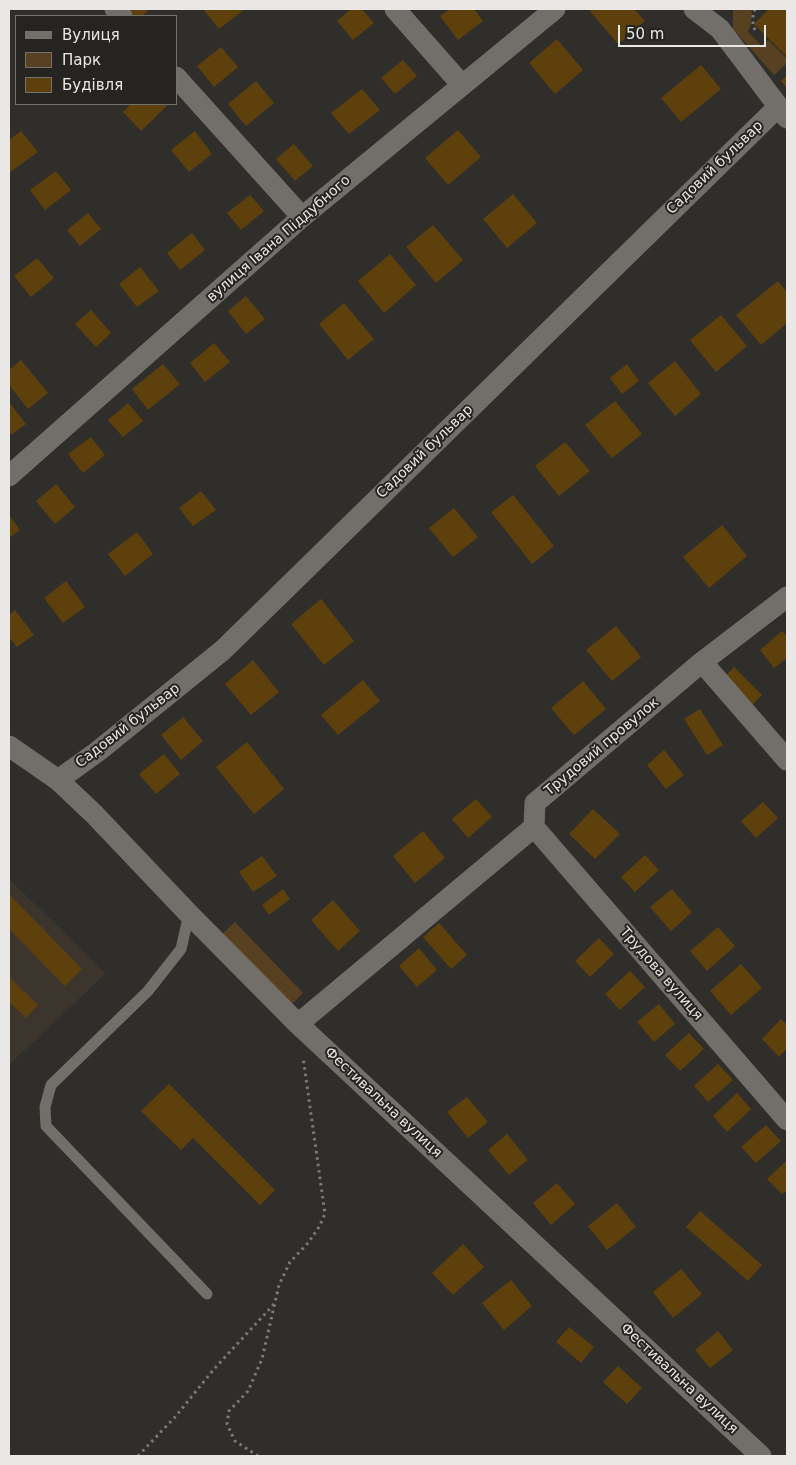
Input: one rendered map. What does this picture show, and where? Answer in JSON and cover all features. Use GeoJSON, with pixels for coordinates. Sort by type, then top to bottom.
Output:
{"type":"FeatureCollection","features":[{"type":"Feature","properties":{"kind":"street"},"geometry":{"type":"LineString","coordinates":[[395,9],[462,85]]}},
{"type":"Feature","properties":{"kind":"street","name":"вулиця Івана Піддубного"},"geometry":{"type":"LineString","coordinates":[[9,476],[302,218],[555,9]]}},
{"type":"Feature","properties":{"kind":"street"},"geometry":{"type":"LineString","coordinates":[[694,9],[717,19],[782,112]]}},
{"type":"Feature","properties":{"kind":"street"},"geometry":{"type":"LineString","coordinates":[[178,79],[302,218]]}},
{"type":"Feature","properties":{"kind":"street","name":"Садовий бульвар"},"geometry":{"type":"LineString","coordinates":[[58,780],[97,752],[223,650],[782,112]]}},
{"type":"Feature","properties":{"kind":"street","name":"Трудовий провулок"},"geometry":{"type":"LineString","coordinates":[[534,827],[535,803],[702,662],[787,597]]}},
{"type":"Feature","properties":{"kind":"street"},"geometry":{"type":"LineString","coordinates":[[702,662],[787,760]]}},
{"type":"Feature","properties":{"kind":"street","name":"Фестивальна вулиця"},"geometry":{"type":"LineString","coordinates":[[9,746],[58,780],[94,814],[189,914],[298,1024],[761,1456]]}},
{"type":"Feature","properties":{"kind":"street"},"geometry":{"type":"LineString","coordinates":[[298,1024],[534,827]]}},
{"type":"Feature","properties":{"kind":"street","name":"Трудова вулиця"},"geometry":{"type":"LineString","coordinates":[[534,827],[787,1120]]}},
{"type":"Feature","properties":{"kind":"lane"},"geometry":{"type":"LineString","coordinates":[[189,914],[182,949],[148,992],[50,1085],[45,1107],[46,1126],[207,1294]]}},
{"type":"Feature","properties":{"kind":"path"},"geometry":{"type":"LineString","coordinates":[[755,9],[753,27],[757,32]]}},
{"type":"Feature","properties":{"kind":"path"},"geometry":{"type":"LineString","coordinates":[[258,1456],[235,1441],[227,1424],[229,1411],[248,1391],[262,1360],[279,1285],[290,1262],[319,1227],[325,1214],[298,1024]]}},
{"type":"Feature","properties":{"kind":"path"},"geometry":{"type":"LineString","coordinates":[[138,1456],[176,1416],[214,1368],[276,1302]]}},
{"type":"Feature","properties":{"kind":"shaded area"},"geometry":{"type":"Polygon","coordinates":[[[9,879],[106,973],[9,1065],[9,879]]]}},
{"type":"Feature","properties":{"kind":"green space"},"geometry":{"type":"Polygon","coordinates":[[[733,9],[752,9],[751,24],[748,32],[762,46],[768,40],[787,59],[787,63],[774,75],[733,29],[733,9]]]}},
{"type":"Feature","properties":{"kind":"green space"},"geometry":{"type":"Polygon","coordinates":[[[235,922],[303,993],[288,1008],[219,937],[235,922]]]}},
{"type":"Feature","properties":{"kind":"building"},"geometry":{"type":"Polygon","coordinates":[[[127,9],[150,9],[143,15],[133,15],[127,9]]]}},
{"type":"Feature","properties":{"kind":"building"},"geometry":{"type":"Polygon","coordinates":[[[203,9],[245,9],[219,29],[203,9]]]}},
{"type":"Feature","properties":{"kind":"building"},"geometry":{"type":"Polygon","coordinates":[[[351,9],[362,9],[374,23],[353,40],[337,21],[351,9]]]}},
{"type":"Feature","properties":{"kind":"building"},"geometry":{"type":"Polygon","coordinates":[[[450,9],[474,9],[483,21],[458,40],[440,16],[450,9]]]}},
{"type":"Feature","properties":{"kind":"building"},"geometry":{"type":"Polygon","coordinates":[[[592,9],[634,9],[645,21],[618,44],[590,11],[592,9]]]}},
{"type":"Feature","properties":{"kind":"building"},"geometry":{"type":"Polygon","coordinates":[[[769,9],[787,9],[787,57],[754,24],[769,9]]]}},
{"type":"Feature","properties":{"kind":"building"},"geometry":{"type":"Polygon","coordinates":[[[557,39],[583,70],[555,94],[529,63],[557,39]]]}},
{"type":"Feature","properties":{"kind":"building"},"geometry":{"type":"Polygon","coordinates":[[[221,47],[238,67],[214,87],[197,66],[221,47]]]}},
{"type":"Feature","properties":{"kind":"building"},"geometry":{"type":"Polygon","coordinates":[[[403,60],[417,76],[395,94],[381,78],[403,60]]]}},
{"type":"Feature","properties":{"kind":"building"},"geometry":{"type":"Polygon","coordinates":[[[701,65],[721,89],[681,122],[661,98],[701,65]]]}},
{"type":"Feature","properties":{"kind":"building"},"geometry":{"type":"Polygon","coordinates":[[[787,75],[787,89],[781,81],[787,75]]]}},
{"type":"Feature","properties":{"kind":"building"},"geometry":{"type":"Polygon","coordinates":[[[256,81],[274,103],[246,126],[228,104],[256,81]]]}},
{"type":"Feature","properties":{"kind":"building"},"geometry":{"type":"Polygon","coordinates":[[[362,89],[380,110],[349,134],[331,113],[362,89]]]}},
{"type":"Feature","properties":{"kind":"building"},"geometry":{"type":"Polygon","coordinates":[[[130,105],[167,106],[141,131],[123,112],[130,105]]]}},
{"type":"Feature","properties":{"kind":"building"},"geometry":{"type":"Polygon","coordinates":[[[458,130],[481,157],[448,185],[425,158],[458,130]]]}},
{"type":"Feature","properties":{"kind":"building"},"geometry":{"type":"Polygon","coordinates":[[[21,131],[38,152],[9,173],[9,140],[21,131]]]}},
{"type":"Feature","properties":{"kind":"building"},"geometry":{"type":"Polygon","coordinates":[[[195,131],[212,154],[189,172],[171,150],[195,131]]]}},
{"type":"Feature","properties":{"kind":"building"},"geometry":{"type":"Polygon","coordinates":[[[294,144],[313,166],[295,181],[276,159],[294,144]]]}},
{"type":"Feature","properties":{"kind":"building"},"geometry":{"type":"Polygon","coordinates":[[[56,171],[71,190],[45,210],[30,190],[56,171]]]}},
{"type":"Feature","properties":{"kind":"building"},"geometry":{"type":"Polygon","coordinates":[[[513,194],[537,223],[507,248],[483,219],[513,194]]]}},
{"type":"Feature","properties":{"kind":"building"},"geometry":{"type":"Polygon","coordinates":[[[250,195],[264,211],[241,230],[227,213],[250,195]]]}},
{"type":"Feature","properties":{"kind":"building"},"geometry":{"type":"Polygon","coordinates":[[[88,213],[101,229],[80,246],[67,230],[88,213]]]}},
{"type":"Feature","properties":{"kind":"building"},"geometry":{"type":"Polygon","coordinates":[[[433,225],[463,260],[436,283],[406,247],[433,225]]]}},
{"type":"Feature","properties":{"kind":"building"},"geometry":{"type":"Polygon","coordinates":[[[192,233],[205,250],[180,270],[167,253],[192,233]]]}},
{"type":"Feature","properties":{"kind":"building"},"geometry":{"type":"Polygon","coordinates":[[[390,254],[416,285],[384,313],[358,281],[390,254]]]}},
{"type":"Feature","properties":{"kind":"building"},"geometry":{"type":"Polygon","coordinates":[[[37,258],[54,278],[31,297],[14,276],[37,258]]]}},
{"type":"Feature","properties":{"kind":"building"},"geometry":{"type":"Polygon","coordinates":[[[140,267],[159,291],[137,307],[119,284],[140,267]]]}},
{"type":"Feature","properties":{"kind":"building"},"geometry":{"type":"Polygon","coordinates":[[[778,281],[787,292],[787,323],[761,345],[736,315],[778,281]]]}},
{"type":"Feature","properties":{"kind":"building"},"geometry":{"type":"Polygon","coordinates":[[[246,296],[265,319],[246,334],[228,311],[246,296]]]}},
{"type":"Feature","properties":{"kind":"building"},"geometry":{"type":"Polygon","coordinates":[[[344,303],[374,339],[348,360],[319,324],[344,303]]]}},
{"type":"Feature","properties":{"kind":"building"},"geometry":{"type":"Polygon","coordinates":[[[91,310],[111,333],[96,347],[75,324],[91,310]]]}},
{"type":"Feature","properties":{"kind":"building"},"geometry":{"type":"Polygon","coordinates":[[[721,315],[747,346],[716,372],[690,340],[721,315]]]}},
{"type":"Feature","properties":{"kind":"building"},"geometry":{"type":"Polygon","coordinates":[[[214,343],[230,362],[205,382],[190,363],[214,343]]]}},
{"type":"Feature","properties":{"kind":"building"},"geometry":{"type":"Polygon","coordinates":[[[21,360],[48,393],[28,409],[9,385],[9,370],[21,360]]]}},
{"type":"Feature","properties":{"kind":"building"},"geometry":{"type":"Polygon","coordinates":[[[675,361],[701,394],[675,416],[648,383],[675,361]]]}},
{"type":"Feature","properties":{"kind":"building"},"geometry":{"type":"Polygon","coordinates":[[[163,364],[180,384],[148,410],[132,389],[163,364]]]}},
{"type":"Feature","properties":{"kind":"building"},"geometry":{"type":"Polygon","coordinates":[[[627,364],[639,381],[622,394],[610,378],[627,364]]]}},
{"type":"Feature","properties":{"kind":"building"},"geometry":{"type":"Polygon","coordinates":[[[615,401],[642,434],[612,458],[585,425],[615,401]]]}},
{"type":"Feature","properties":{"kind":"building"},"geometry":{"type":"Polygon","coordinates":[[[9,402],[26,424],[11,435],[9,432],[9,402]]]}},
{"type":"Feature","properties":{"kind":"building"},"geometry":{"type":"Polygon","coordinates":[[[128,403],[143,421],[123,437],[108,420],[128,403]]]}},
{"type":"Feature","properties":{"kind":"building"},"geometry":{"type":"Polygon","coordinates":[[[91,437],[105,455],[83,473],[68,454],[91,437]]]}},
{"type":"Feature","properties":{"kind":"building"},"geometry":{"type":"Polygon","coordinates":[[[565,442],[590,471],[559,496],[535,466],[565,442]]]}},
{"type":"Feature","properties":{"kind":"building"},"geometry":{"type":"Polygon","coordinates":[[[56,484],[75,507],[55,524],[36,501],[56,484]]]}},
{"type":"Feature","properties":{"kind":"building"},"geometry":{"type":"Polygon","coordinates":[[[201,491],[216,510],[193,526],[179,508],[201,491]]]}},
{"type":"Feature","properties":{"kind":"building"},"geometry":{"type":"Polygon","coordinates":[[[513,495],[554,546],[532,564],[491,512],[513,495]]]}},
{"type":"Feature","properties":{"kind":"building"},"geometry":{"type":"Polygon","coordinates":[[[454,508],[478,537],[453,557],[429,528],[454,508]]]}},
{"type":"Feature","properties":{"kind":"building"},"geometry":{"type":"Polygon","coordinates":[[[9,515],[20,530],[9,538],[9,515]]]}},
{"type":"Feature","properties":{"kind":"building"},"geometry":{"type":"Polygon","coordinates":[[[722,525],[747,556],[709,588],[683,557],[722,525]]]}},
{"type":"Feature","properties":{"kind":"building"},"geometry":{"type":"Polygon","coordinates":[[[137,532],[153,554],[125,576],[108,554],[137,532]]]}},
{"type":"Feature","properties":{"kind":"building"},"geometry":{"type":"Polygon","coordinates":[[[66,581],[85,607],[63,623],[44,598],[66,581]]]}},
{"type":"Feature","properties":{"kind":"building"},"geometry":{"type":"Polygon","coordinates":[[[321,599],[354,641],[324,665],[291,624],[321,599]]]}},
{"type":"Feature","properties":{"kind":"building"},"geometry":{"type":"Polygon","coordinates":[[[15,610],[34,635],[17,647],[9,637],[9,615],[15,610]]]}},
{"type":"Feature","properties":{"kind":"building"},"geometry":{"type":"Polygon","coordinates":[[[616,626],[641,657],[612,681],[586,650],[616,626]]]}},
{"type":"Feature","properties":{"kind":"building"},"geometry":{"type":"Polygon","coordinates":[[[782,631],[787,636],[787,658],[774,668],[760,650],[782,631]]]}},
{"type":"Feature","properties":{"kind":"building"},"geometry":{"type":"Polygon","coordinates":[[[253,660],[279,692],[251,715],[225,684],[253,660]]]}},
{"type":"Feature","properties":{"kind":"building"},"geometry":{"type":"Polygon","coordinates":[[[734,667],[762,695],[748,709],[721,681],[734,667]]]}},
{"type":"Feature","properties":{"kind":"building"},"geometry":{"type":"Polygon","coordinates":[[[363,680],[380,701],[338,735],[321,715],[363,680]]]}},
{"type":"Feature","properties":{"kind":"building"},"geometry":{"type":"Polygon","coordinates":[[[583,681],[606,709],[574,735],[551,708],[583,681]]]}},
{"type":"Feature","properties":{"kind":"building"},"geometry":{"type":"Polygon","coordinates":[[[700,709],[723,745],[707,755],[684,719],[700,709]]]}},
{"type":"Feature","properties":{"kind":"building"},"geometry":{"type":"Polygon","coordinates":[[[183,717],[203,741],[181,760],[161,735],[183,717]]]}},
{"type":"Feature","properties":{"kind":"building"},"geometry":{"type":"Polygon","coordinates":[[[247,742],[284,789],[254,814],[216,767],[247,742]]]}},
{"type":"Feature","properties":{"kind":"building"},"geometry":{"type":"Polygon","coordinates":[[[664,750],[684,775],[666,789],[647,765],[664,750]]]}},
{"type":"Feature","properties":{"kind":"building"},"geometry":{"type":"Polygon","coordinates":[[[164,754],[180,774],[156,794],[139,774],[164,754]]]}},
{"type":"Feature","properties":{"kind":"building"},"geometry":{"type":"Polygon","coordinates":[[[476,799],[492,817],[468,838],[452,819],[476,799]]]}},
{"type":"Feature","properties":{"kind":"building"},"geometry":{"type":"Polygon","coordinates":[[[763,802],[778,818],[756,838],[741,821],[763,802]]]}},
{"type":"Feature","properties":{"kind":"building"},"geometry":{"type":"Polygon","coordinates":[[[593,809],[620,834],[595,859],[569,834],[593,809]]]}},
{"type":"Feature","properties":{"kind":"building"},"geometry":{"type":"Polygon","coordinates":[[[423,831],[445,858],[415,883],[393,856],[423,831]]]}},
{"type":"Feature","properties":{"kind":"building"},"geometry":{"type":"Polygon","coordinates":[[[645,855],[659,870],[635,892],[621,877],[645,855]]]}},
{"type":"Feature","properties":{"kind":"building"},"geometry":{"type":"Polygon","coordinates":[[[262,856],[277,876],[253,892],[239,872],[262,856]]]}},
{"type":"Feature","properties":{"kind":"building"},"geometry":{"type":"Polygon","coordinates":[[[283,889],[290,899],[269,915],[262,905],[283,889]]]}},
{"type":"Feature","properties":{"kind":"building"},"geometry":{"type":"Polygon","coordinates":[[[672,889],[692,912],[671,931],[650,907],[672,889]]]}},
{"type":"Feature","properties":{"kind":"building"},"geometry":{"type":"Polygon","coordinates":[[[9,894],[82,969],[65,986],[9,929],[9,894]]]}},
{"type":"Feature","properties":{"kind":"building"},"geometry":{"type":"Polygon","coordinates":[[[333,900],[360,931],[338,951],[311,920],[333,900]]]}},
{"type":"Feature","properties":{"kind":"building"},"geometry":{"type":"Polygon","coordinates":[[[439,923],[467,955],[451,969],[423,937],[439,923]]]}},
{"type":"Feature","properties":{"kind":"building"},"geometry":{"type":"Polygon","coordinates":[[[718,927],[735,946],[707,971],[690,951],[718,927]]]}},
{"type":"Feature","properties":{"kind":"building"},"geometry":{"type":"Polygon","coordinates":[[[599,938],[614,954],[590,977],[575,961],[599,938]]]}},
{"type":"Feature","properties":{"kind":"building"},"geometry":{"type":"Polygon","coordinates":[[[419,948],[437,970],[417,987],[399,966],[419,948]]]}},
{"type":"Feature","properties":{"kind":"building"},"geometry":{"type":"Polygon","coordinates":[[[741,964],[762,988],[731,1015],[710,991],[741,964]]]}},
{"type":"Feature","properties":{"kind":"building"},"geometry":{"type":"Polygon","coordinates":[[[630,971],[645,987],[620,1010],[605,994],[630,971]]]}},
{"type":"Feature","properties":{"kind":"building"},"geometry":{"type":"Polygon","coordinates":[[[9,977],[38,1005],[26,1018],[9,1002],[9,977]]]}},
{"type":"Feature","properties":{"kind":"building"},"geometry":{"type":"Polygon","coordinates":[[[659,1004],[675,1024],[654,1042],[637,1022],[659,1004]]]}},
{"type":"Feature","properties":{"kind":"building"},"geometry":{"type":"Polygon","coordinates":[[[781,1019],[787,1025],[787,1048],[779,1057],[762,1039],[781,1019]]]}},
{"type":"Feature","properties":{"kind":"building"},"geometry":{"type":"Polygon","coordinates":[[[689,1033],[704,1049],[680,1071],[665,1055],[689,1033]]]}},
{"type":"Feature","properties":{"kind":"building"},"geometry":{"type":"Polygon","coordinates":[[[718,1064],[733,1080],[708,1102],[694,1086],[718,1064]]]}},
{"type":"Feature","properties":{"kind":"building"},"geometry":{"type":"Polygon","coordinates":[[[169,1084],[275,1190],[260,1205],[193,1138],[181,1150],[141,1111],[169,1084]]]}},
{"type":"Feature","properties":{"kind":"building"},"geometry":{"type":"Polygon","coordinates":[[[737,1093],[751,1109],[727,1132],[713,1116],[737,1093]]]}},
{"type":"Feature","properties":{"kind":"building"},"geometry":{"type":"Polygon","coordinates":[[[467,1097],[488,1122],[468,1138],[447,1112],[467,1097]]]}},
{"type":"Feature","properties":{"kind":"building"},"geometry":{"type":"Polygon","coordinates":[[[766,1125],[781,1141],[756,1163],[741,1147],[766,1125]]]}},
{"type":"Feature","properties":{"kind":"building"},"geometry":{"type":"Polygon","coordinates":[[[507,1134],[528,1160],[509,1175],[488,1150],[507,1134]]]}},
{"type":"Feature","properties":{"kind":"building"},"geometry":{"type":"Polygon","coordinates":[[[787,1160],[787,1190],[782,1194],[767,1179],[787,1160]]]}},
{"type":"Feature","properties":{"kind":"building"},"geometry":{"type":"Polygon","coordinates":[[[557,1183],[575,1204],[551,1225],[533,1203],[557,1183]]]}},
{"type":"Feature","properties":{"kind":"building"},"geometry":{"type":"Polygon","coordinates":[[[617,1203],[636,1227],[607,1250],[588,1226],[617,1203]]]}},
{"type":"Feature","properties":{"kind":"building"},"geometry":{"type":"Polygon","coordinates":[[[700,1211],[762,1265],[748,1281],[686,1227],[700,1211]]]}},
{"type":"Feature","properties":{"kind":"building"},"geometry":{"type":"Polygon","coordinates":[[[463,1244],[484,1267],[453,1295],[432,1273],[463,1244]]]}},
{"type":"Feature","properties":{"kind":"building"},"geometry":{"type":"Polygon","coordinates":[[[681,1269],[702,1294],[673,1318],[653,1292],[681,1269]]]}},
{"type":"Feature","properties":{"kind":"building"},"geometry":{"type":"Polygon","coordinates":[[[511,1280],[532,1306],[504,1330],[482,1303],[511,1280]]]}},
{"type":"Feature","properties":{"kind":"building"},"geometry":{"type":"Polygon","coordinates":[[[569,1327],[594,1347],[581,1363],[556,1342],[569,1327]]]}},
{"type":"Feature","properties":{"kind":"building"},"geometry":{"type":"Polygon","coordinates":[[[718,1331],[733,1350],[710,1368],[695,1350],[718,1331]]]}},
{"type":"Feature","properties":{"kind":"building"},"geometry":{"type":"Polygon","coordinates":[[[618,1366],[642,1388],[627,1404],[603,1382],[618,1366]]]}}]}
